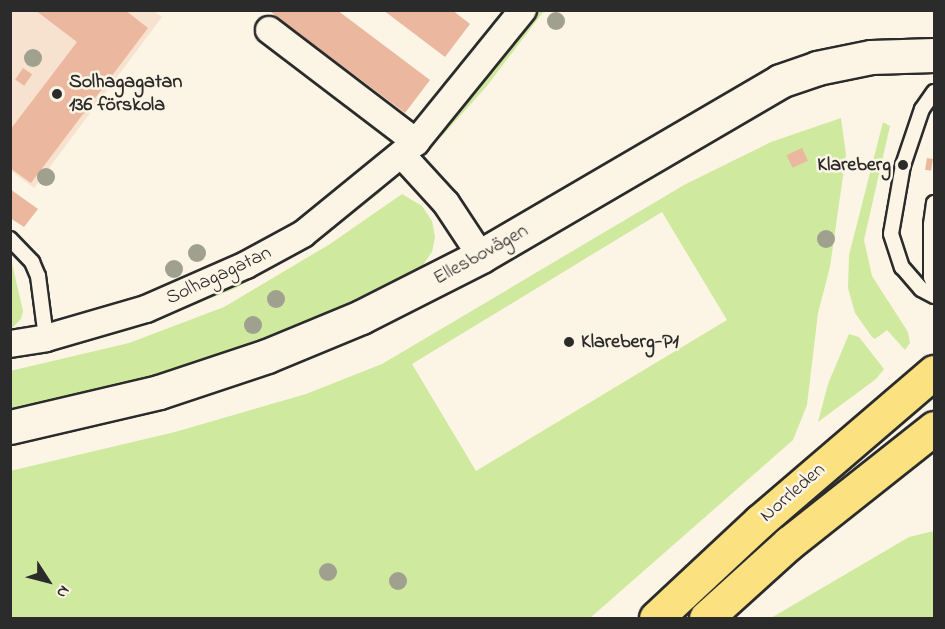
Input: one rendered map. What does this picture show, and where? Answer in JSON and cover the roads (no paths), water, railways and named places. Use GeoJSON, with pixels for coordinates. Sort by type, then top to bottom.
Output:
{"type":"FeatureCollection","features":[{"type":"Feature","properties":{"kind":"highway","name":"Norrleden"},"geometry":{"type":"LineString","coordinates":[[656,618],[760,521],[934,372]]}},
{"type":"Feature","properties":{"kind":"highway","name":"Norrleden"},"geometry":{"type":"LineString","coordinates":[[706,618],[789,543],[934,428]]}},
{"type":"Feature","properties":{"kind":"main road","name":"Ellesbovägen"},"geometry":{"type":"LineString","coordinates":[[10,427],[159,392],[267,356],[361,317],[481,256],[780,81],[817,68],[871,57],[934,55]]}},
{"type":"Feature","properties":{"kind":"street","name":"Solhagagatan"},"geometry":{"type":"LineString","coordinates":[[10,344],[46,338],[146,309],[246,265],[303,234],[409,149],[523,10]]}},
{"type":"Feature","properties":{"kind":"street"},"geometry":{"type":"LineString","coordinates":[[269,30],[409,149],[481,256]]}},
{"type":"Feature","properties":{"kind":"lane"},"geometry":{"type":"LineString","coordinates":[[934,92],[922,109],[903,165],[891,234],[902,267],[921,289],[934,296]]}},
{"type":"Feature","properties":{"kind":"lane"},"geometry":{"type":"LineString","coordinates":[[934,203],[931,224],[931,277],[934,285]]}},
{"type":"Feature","properties":{"kind":"lane"},"geometry":{"type":"LineString","coordinates":[[10,239],[32,262],[38,276],[46,338]]}},
{"type":"Feature","properties":{"kind":"place","name":"Solhagagatan 136 förskola"},"geometry":{"type":"Point","coordinates":[57,94]}},
{"type":"Feature","properties":{"kind":"place","name":"Klareberg"},"geometry":{"type":"Point","coordinates":[903,165]}},
{"type":"Feature","properties":{"kind":"place","name":"Klareberg-P1"},"geometry":{"type":"Point","coordinates":[569,342]}}]}
